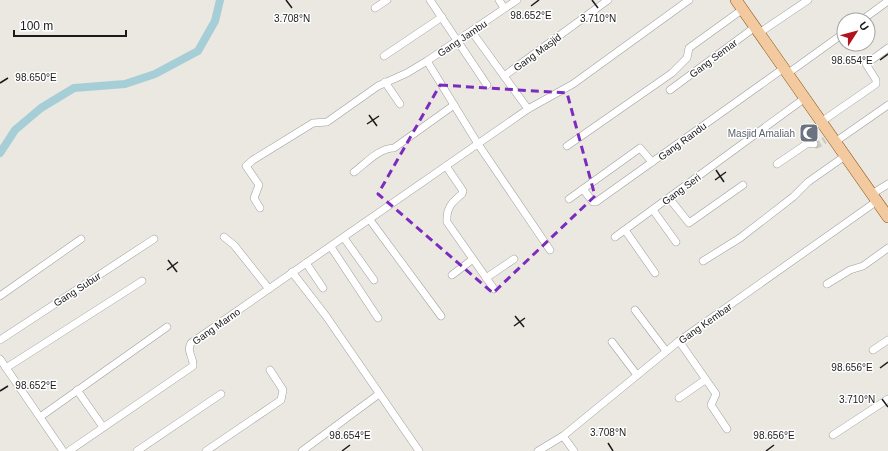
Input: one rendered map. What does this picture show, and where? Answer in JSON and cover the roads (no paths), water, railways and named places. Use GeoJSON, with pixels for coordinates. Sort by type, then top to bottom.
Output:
{"type":"FeatureCollection","features":[{"type":"Feature","properties":{"kind":"main road"},"geometry":{"type":"LineString","coordinates":[[736,0],[805,98],[830,139],[845,156],[888,217]]}},
{"type":"Feature","properties":{"kind":"street"},"geometry":{"type":"LineString","coordinates":[[375,8],[387,0]]}},
{"type":"Feature","properties":{"kind":"street"},"geometry":{"type":"LineString","coordinates":[[430,0],[487,85]]}},
{"type":"Feature","properties":{"kind":"street"},"geometry":{"type":"LineString","coordinates":[[499,0],[504,8]]}},
{"type":"Feature","properties":{"kind":"street","name":"Gang Jambu"},"geometry":{"type":"LineString","coordinates":[[517,0],[427,62],[478,144],[550,250]]}},
{"type":"Feature","properties":{"kind":"street","name":"Gang Masjid"},"geometry":{"type":"LineString","coordinates":[[504,76],[608,0]]}},
{"type":"Feature","properties":{"kind":"street","name":"Gang Marno"},"geometry":{"type":"LineString","coordinates":[[69,451],[193,366],[189,350],[191,343],[528,109],[573,84],[689,0]]}},
{"type":"Feature","properties":{"kind":"street","name":"Gang Semar"},"geometry":{"type":"LineString","coordinates":[[670,90],[757,30],[808,0]]}},
{"type":"Feature","properties":{"kind":"street"},"geometry":{"type":"LineString","coordinates":[[873,12],[888,1]]}},
{"type":"Feature","properties":{"kind":"street"},"geometry":{"type":"LineString","coordinates":[[567,146],[672,73],[687,58],[689,48],[742,9]]}},
{"type":"Feature","properties":{"kind":"street"},"geometry":{"type":"LineString","coordinates":[[384,56],[442,17]]}},
{"type":"Feature","properties":{"kind":"street"},"geometry":{"type":"LineString","coordinates":[[472,32],[528,109]]}},
{"type":"Feature","properties":{"kind":"street","name":"Gang Randu"},"geometry":{"type":"LineString","coordinates":[[583,189],[593,202],[596,202],[652,162],[836,38]]}},
{"type":"Feature","properties":{"kind":"street"},"geometry":{"type":"LineString","coordinates":[[821,122],[876,84],[876,80],[866,65],[888,48]]}},
{"type":"Feature","properties":{"kind":"street"},"geometry":{"type":"LineString","coordinates":[[260,208],[254,198],[259,186],[246,168],[248,164],[313,123],[327,122],[385,82],[407,73],[427,62]]}},
{"type":"Feature","properties":{"kind":"street"},"geometry":{"type":"LineString","coordinates":[[385,82],[400,104]]}},
{"type":"Feature","properties":{"kind":"street","name":"Gang Seri"},"geometry":{"type":"LineString","coordinates":[[615,237],[805,98]]}},
{"type":"Feature","properties":{"kind":"street"},"geometry":{"type":"LineString","coordinates":[[354,172],[387,148],[394,148],[454,105]]}},
{"type":"Feature","properties":{"kind":"street"},"geometry":{"type":"LineString","coordinates":[[830,139],[888,106]]}},
{"type":"Feature","properties":{"kind":"street"},"geometry":{"type":"LineString","coordinates":[[777,164],[808,143],[814,144]]}},
{"type":"Feature","properties":{"kind":"street"},"geometry":{"type":"LineString","coordinates":[[569,199],[640,148],[652,162]]}},
{"type":"Feature","properties":{"kind":"street"},"geometry":{"type":"LineString","coordinates":[[703,261],[740,238],[793,197],[808,182],[845,156]]}},
{"type":"Feature","properties":{"kind":"street"},"geometry":{"type":"LineString","coordinates":[[446,166],[463,191],[462,194],[450,203],[447,211],[448,222],[494,289]]}},
{"type":"Feature","properties":{"kind":"street"},"geometry":{"type":"LineString","coordinates":[[669,198],[689,223],[743,184]]}},
{"type":"Feature","properties":{"kind":"street","name":"Gang Kembar"},"geometry":{"type":"LineString","coordinates":[[538,451],[563,436],[666,351],[874,198],[888,184]]}},
{"type":"Feature","properties":{"kind":"street"},"geometry":{"type":"LineString","coordinates":[[653,210],[676,242]]}},
{"type":"Feature","properties":{"kind":"street"},"geometry":{"type":"LineString","coordinates":[[370,220],[442,316]]}},
{"type":"Feature","properties":{"kind":"street"},"geometry":{"type":"LineString","coordinates":[[625,230],[655,273]]}},
{"type":"Feature","properties":{"kind":"street"},"geometry":{"type":"LineString","coordinates":[[224,237],[234,245],[269,289]]}},
{"type":"Feature","properties":{"kind":"street"},"geometry":{"type":"LineString","coordinates":[[344,238],[374,280]]}},
{"type":"Feature","properties":{"kind":"street"},"geometry":{"type":"LineString","coordinates":[[0,296],[81,239]]}},
{"type":"Feature","properties":{"kind":"street","name":"Gang Subur"},"geometry":{"type":"LineString","coordinates":[[0,340],[154,239]]}},
{"type":"Feature","properties":{"kind":"street"},"geometry":{"type":"LineString","coordinates":[[331,247],[378,318]]}},
{"type":"Feature","properties":{"kind":"street"},"geometry":{"type":"LineString","coordinates":[[827,284],[850,270],[863,266],[888,248]]}},
{"type":"Feature","properties":{"kind":"street"},"geometry":{"type":"LineString","coordinates":[[452,275],[473,259]]}},
{"type":"Feature","properties":{"kind":"street"},"geometry":{"type":"LineString","coordinates":[[486,278],[514,259]]}},
{"type":"Feature","properties":{"kind":"street"},"geometry":{"type":"LineString","coordinates":[[306,263],[323,288]]}},
{"type":"Feature","properties":{"kind":"street"},"geometry":{"type":"LineString","coordinates":[[292,272],[322,310],[419,451]]}},
{"type":"Feature","properties":{"kind":"street"},"geometry":{"type":"LineString","coordinates":[[6,368],[142,281]]}},
{"type":"Feature","properties":{"kind":"street"},"geometry":{"type":"LineString","coordinates":[[635,310],[666,351]]}},
{"type":"Feature","properties":{"kind":"street"},"geometry":{"type":"LineString","coordinates":[[40,417],[167,326]]}},
{"type":"Feature","properties":{"kind":"street"},"geometry":{"type":"LineString","coordinates":[[873,350],[888,340]]}},
{"type":"Feature","properties":{"kind":"street"},"geometry":{"type":"LineString","coordinates":[[679,341],[716,395],[712,406],[727,429]]}},
{"type":"Feature","properties":{"kind":"street"},"geometry":{"type":"LineString","coordinates":[[612,342],[637,375]]}},
{"type":"Feature","properties":{"kind":"street"},"geometry":{"type":"LineString","coordinates":[[0,359],[63,451]]}},
{"type":"Feature","properties":{"kind":"street"},"geometry":{"type":"LineString","coordinates":[[206,451],[281,400],[283,390],[270,370]]}},
{"type":"Feature","properties":{"kind":"street"},"geometry":{"type":"LineString","coordinates":[[679,398],[705,380]]}},
{"type":"Feature","properties":{"kind":"street"},"geometry":{"type":"LineString","coordinates":[[77,390],[103,427]]}},
{"type":"Feature","properties":{"kind":"street"},"geometry":{"type":"LineString","coordinates":[[137,451],[221,394]]}},
{"type":"Feature","properties":{"kind":"street"},"geometry":{"type":"LineString","coordinates":[[302,451],[379,394]]}},
{"type":"Feature","properties":{"kind":"street"},"geometry":{"type":"LineString","coordinates":[[833,435],[888,399]]}},
{"type":"Feature","properties":{"kind":"street"},"geometry":{"type":"LineString","coordinates":[[563,436],[574,451]]}},
{"type":"Feature","properties":{"kind":"waterway"},"geometry":{"type":"LineString","coordinates":[[0,153],[15,130],[41,108],[74,88],[125,84],[155,74],[198,51],[215,21],[220,0]]}},
{"type":"Feature","properties":{"kind":"tunnel"},"geometry":{"type":"LineString","coordinates":[[814,144],[817,145],[825,140]]}},
{"type":"Feature","properties":{"kind":"place","name":"Masjid Amaliah"},"geometry":{"type":"Point","coordinates":[809,133]}}]}
